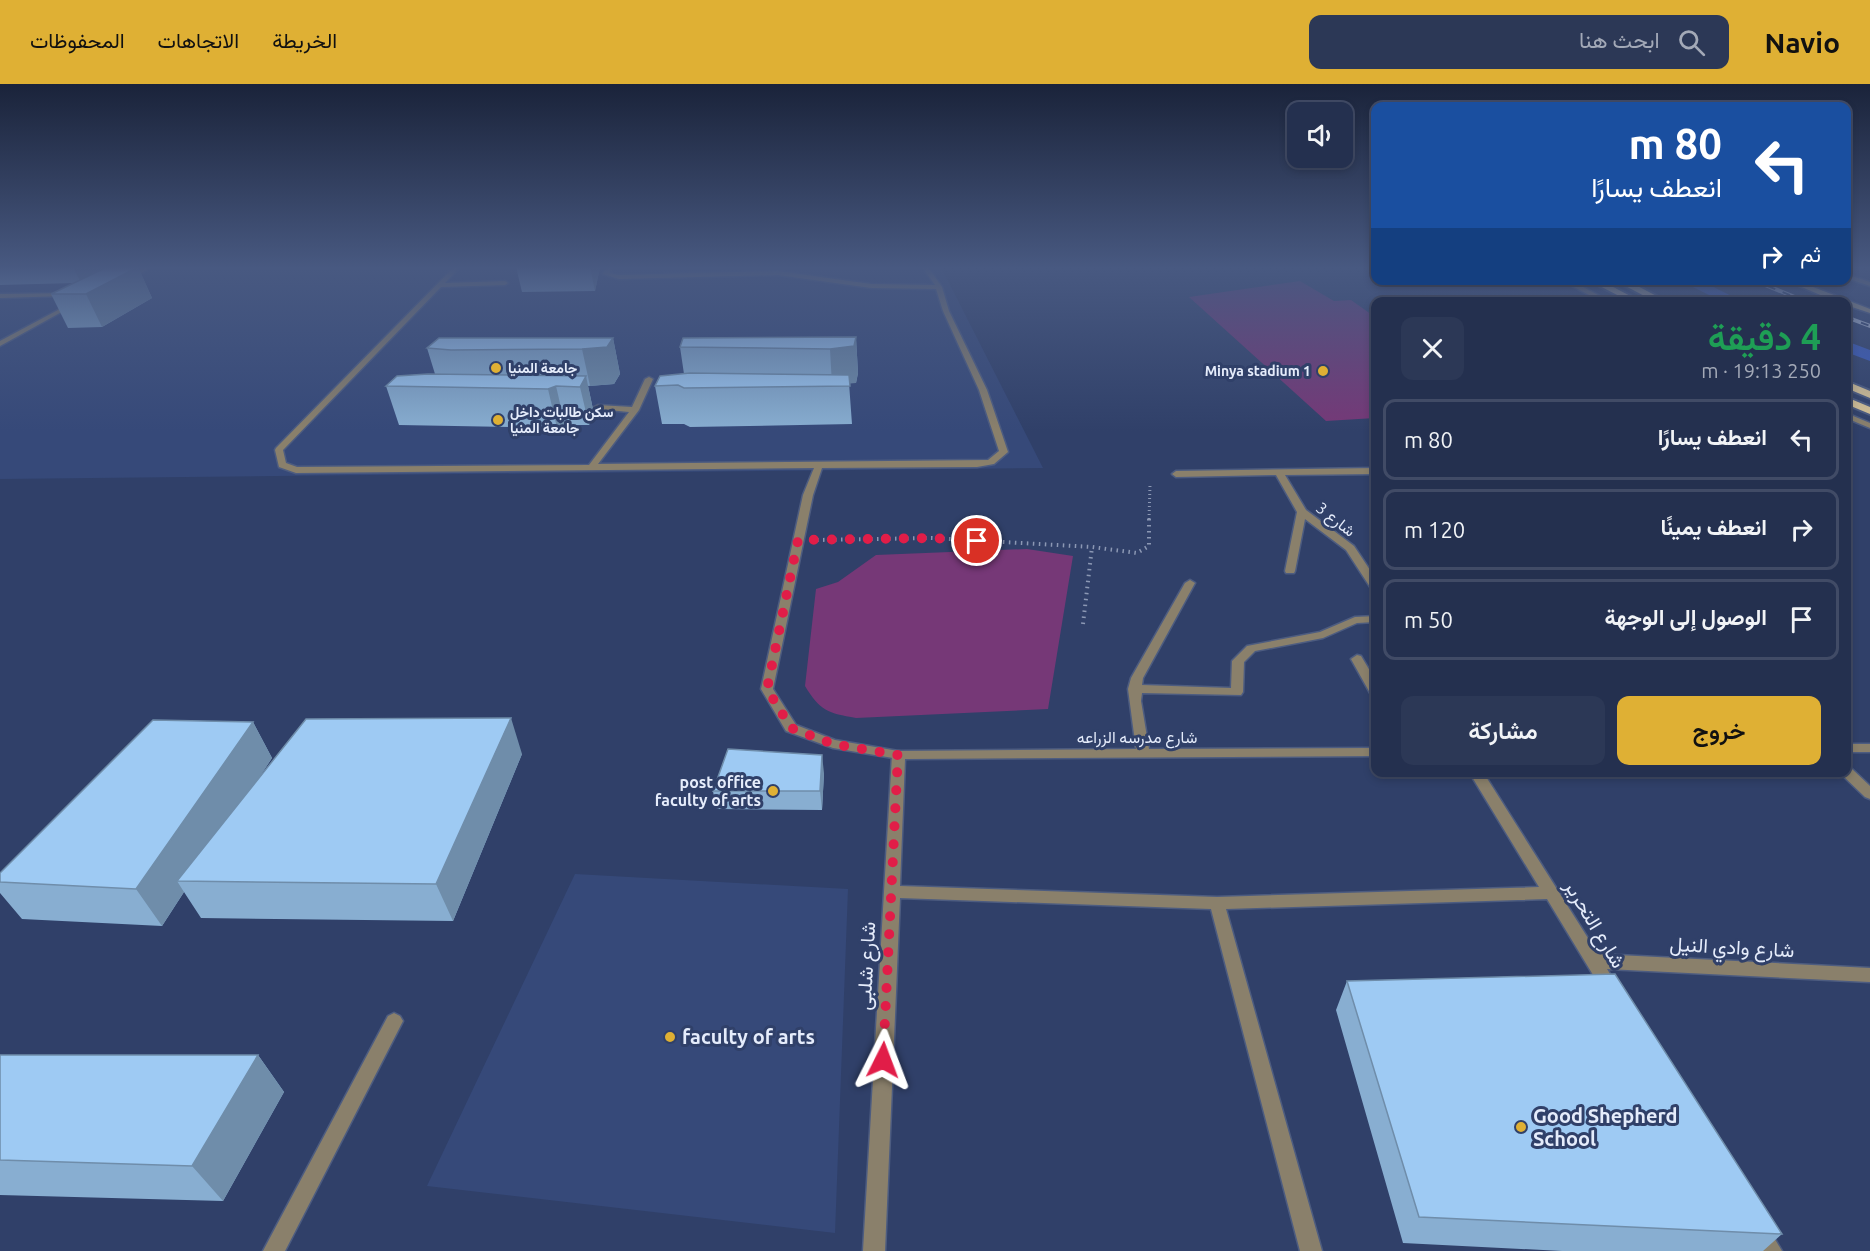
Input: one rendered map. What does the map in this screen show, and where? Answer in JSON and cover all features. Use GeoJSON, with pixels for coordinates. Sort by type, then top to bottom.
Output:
{"type":"FeatureCollection","features":[{"type":"Feature","properties":{"kind":"highway"},"geometry":{"type":"LineString","coordinates":[[1851,386],[1870,395]]}},
{"type":"Feature","properties":{"kind":"highway"},"geometry":{"type":"LineString","coordinates":[[1851,402],[1870,411]]}},
{"type":"Feature","properties":{"kind":"street"},"geometry":{"type":"LineString","coordinates":[[0,344],[41,321]]}},
{"type":"Feature","properties":{"kind":"street"},"geometry":{"type":"LineString","coordinates":[[403,321],[279,450],[282,465],[296,470],[978,464],[991,462],[1004,452],[983,390],[951,321]]}},
{"type":"Feature","properties":{"kind":"street"},"geometry":{"type":"LineString","coordinates":[[592,467],[635,410],[649,379]]}},
{"type":"Feature","properties":{"kind":"street"},"geometry":{"type":"LineString","coordinates":[[598,407],[635,410]]}},
{"type":"Feature","properties":{"kind":"street"},"geometry":{"type":"LineString","coordinates":[[1864,420],[1870,426]]}},
{"type":"Feature","properties":{"kind":"street","name":"شارع مدرسه الزراعه"},"geometry":{"type":"LineString","coordinates":[[819,465],[808,495],[767,689],[791,728],[833,744],[898,755],[1371,752]]}},
{"type":"Feature","properties":{"kind":"street"},"geometry":{"type":"LineString","coordinates":[[1176,474],[1371,471]]}},
{"type":"Feature","properties":{"kind":"street","name":"شارع 3"},"geometry":{"type":"LineString","coordinates":[[1279,472],[1302,512],[1350,548],[1371,580]]}},
{"type":"Feature","properties":{"kind":"street"},"geometry":{"type":"LineString","coordinates":[[1290,571],[1302,512]]}},
{"type":"Feature","properties":{"kind":"street"},"geometry":{"type":"LineString","coordinates":[[1143,754],[1134,689],[1142,668],[1190,583]]}},
{"type":"Feature","properties":{"kind":"street"},"geometry":{"type":"LineString","coordinates":[[1134,689],[1238,692],[1238,661],[1251,648],[1323,635],[1355,620],[1371,619]]}},
{"type":"Feature","properties":{"kind":"street"},"geometry":{"type":"LineString","coordinates":[[1357,659],[1371,684]]}},
{"type":"Feature","properties":{"kind":"street"},"geometry":{"type":"LineString","coordinates":[[1851,748],[1870,748]]}},
{"type":"Feature","properties":{"kind":"street","name":"شارع شلبى"},"geometry":{"type":"LineString","coordinates":[[874,1251],[898,755]]}},
{"type":"Feature","properties":{"kind":"street"},"geometry":{"type":"LineString","coordinates":[[1851,776],[1870,794]]}},
{"type":"Feature","properties":{"kind":"street","name":"شارع التحرير"},"geometry":{"type":"LineString","coordinates":[[1479,777],[1617,1001]]}},
{"type":"Feature","properties":{"kind":"street"},"geometry":{"type":"LineString","coordinates":[[891,892],[1217,903],[1552,893]]}},
{"type":"Feature","properties":{"kind":"street"},"geometry":{"type":"LineString","coordinates":[[1217,903],[1311,1251]]}},
{"type":"Feature","properties":{"kind":"street","name":"شارع وادي النيل"},"geometry":{"type":"LineString","coordinates":[[1593,961],[1870,975]]}},
{"type":"Feature","properties":{"kind":"street"},"geometry":{"type":"LineString","coordinates":[[274,1251],[394,1021]]}},
{"type":"Feature","properties":{"kind":"street"},"geometry":{"type":"LineString","coordinates":[[1752,1221],[1771,1251]]}},
{"type":"Feature","properties":{"kind":"path"},"geometry":{"type":"LineString","coordinates":[[798,540],[931,538],[1092,547],[1137,553],[1149,546],[1150,485]]}},
{"type":"Feature","properties":{"kind":"path"},"geometry":{"type":"LineString","coordinates":[[1083,624],[1092,547]]}},
{"type":"Feature","properties":{"kind":"shaded area","name":"جامعة المنيا"},"geometry":{"type":"Polygon","coordinates":[[[0,321],[969,321],[1043,468],[0,479],[0,321]]]}},
{"type":"Feature","properties":{"kind":"shaded area","name":"Minya stadium 1"},"geometry":{"type":"Polygon","coordinates":[[[1216,321],[1371,321],[1371,418],[1326,421],[1216,321]]]}},
{"type":"Feature","properties":{"kind":"shaded area"},"geometry":{"type":"Polygon","coordinates":[[[1027,549],[1073,556],[1048,709],[856,718],[826,710],[810,694],[805,686],[816,589],[838,582],[876,555],[1027,549]]]}},
{"type":"Feature","properties":{"kind":"shaded area","name":"faculty of arts"},"geometry":{"type":"Polygon","coordinates":[[[575,874],[848,889],[835,1233],[427,1186],[575,874]]]}},
{"type":"Feature","properties":{"kind":"building"},"geometry":{"type":"Polygon","coordinates":[[[856,337],[854,346],[830,349],[680,347],[683,338],[856,337]]]}},
{"type":"Feature","properties":{"kind":"building"},"geometry":{"type":"Polygon","coordinates":[[[439,338],[613,338],[607,347],[582,349],[451,350],[427,348],[439,338]]]}},
{"type":"Feature","properties":{"kind":"building"},"geometry":{"type":"Polygon","coordinates":[[[690,373],[849,375],[850,386],[684,388],[678,385],[655,386],[660,376],[690,373]]]}},
{"type":"Feature","properties":{"kind":"building"},"geometry":{"type":"Polygon","coordinates":[[[428,374],[586,376],[580,387],[556,386],[548,389],[386,386],[397,376],[428,374]]]}},
{"type":"Feature","properties":{"kind":"building"},"geometry":{"type":"Polygon","coordinates":[[[511,718],[436,884],[177,881],[306,719],[511,718]]]}},
{"type":"Feature","properties":{"kind":"building"},"geometry":{"type":"Polygon","coordinates":[[[153,720],[253,722],[136,889],[0,882],[0,873],[153,720]]]}},
{"type":"Feature","properties":{"kind":"building"},"geometry":{"type":"Polygon","coordinates":[[[728,749],[822,755],[820,791],[713,791],[728,749]]]}},
{"type":"Feature","properties":{"kind":"building","name":"Good Shepherd School"},"geometry":{"type":"Polygon","coordinates":[[[1615,974],[1782,1234],[1419,1217],[1347,981],[1615,974]]]}},
{"type":"Feature","properties":{"kind":"building"},"geometry":{"type":"Polygon","coordinates":[[[0,1055],[258,1055],[192,1166],[0,1160],[0,1055]]]}},
{"type":"Feature","properties":{"kind":"waterway"},"geometry":{"type":"LineString","coordinates":[[1851,348],[1870,356]]}},
{"type":"Feature","properties":{"kind":"railway"},"geometry":{"type":"LineString","coordinates":[[1858,321],[1870,326]]}},
{"type":"Feature","properties":{"kind":"place","name":"جامعة المنيا"},"geometry":{"type":"Point","coordinates":[496,368]}},
{"type":"Feature","properties":{"kind":"place","name":"Minya stadium 1"},"geometry":{"type":"Point","coordinates":[1323,371]}},
{"type":"Feature","properties":{"kind":"place","name":"سكن طالبات داخل جامعة المنيا"},"geometry":{"type":"Point","coordinates":[498,420]}},
{"type":"Feature","properties":{"kind":"place","name":"post office faculty of arts"},"geometry":{"type":"Point","coordinates":[773,791]}},
{"type":"Feature","properties":{"kind":"place","name":"faculty of arts"},"geometry":{"type":"Point","coordinates":[670,1037]}},
{"type":"Feature","properties":{"kind":"place","name":"Good Shepherd School"},"geometry":{"type":"Point","coordinates":[1521,1127]}},
{"type":"Feature","properties":{"kind":"route"},"geometry":{"type":"LineString","coordinates":[[883,1060],[898,755],[833,744],[791,728],[767,689],[798,540],[931,538],[977,541]]}}]}
